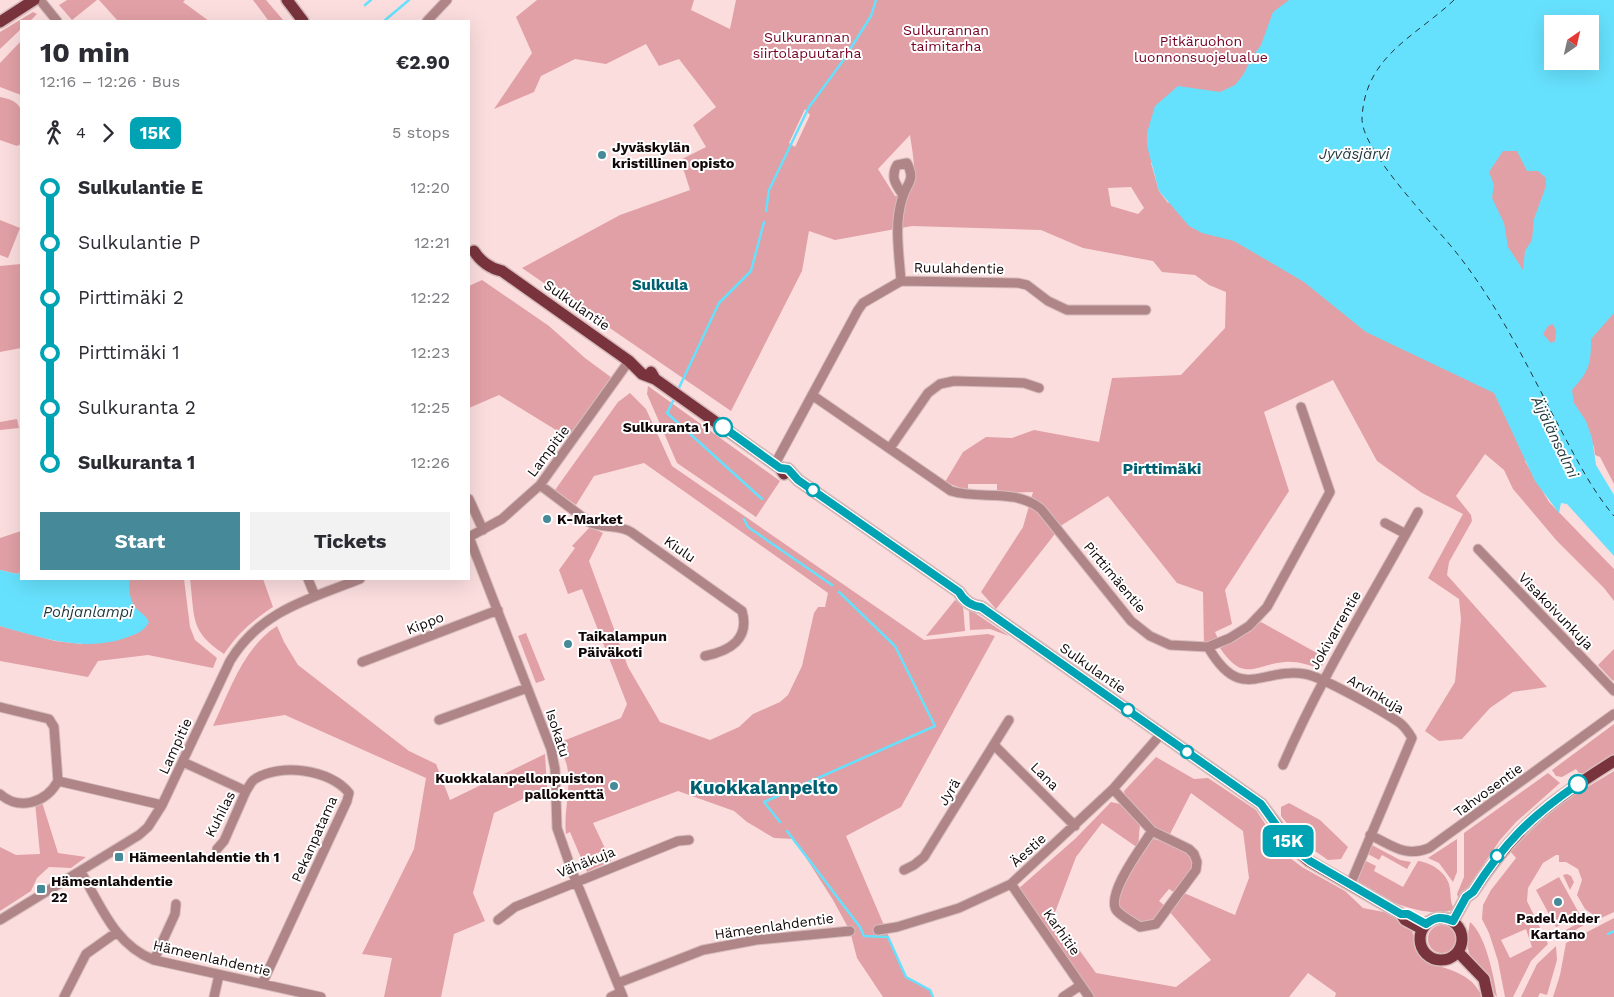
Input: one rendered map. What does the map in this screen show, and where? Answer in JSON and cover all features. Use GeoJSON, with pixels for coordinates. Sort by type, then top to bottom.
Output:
{"type":"FeatureCollection","features":[{"type":"Feature","properties":{"kind":"main road"},"geometry":{"type":"LineString","coordinates":[[0,22],[34,0]]}},
{"type":"Feature","properties":{"kind":"main road"},"geometry":{"type":"LineString","coordinates":[[287,0],[302,20]]}},
{"type":"Feature","properties":{"kind":"main road","name":"Sulkulantie"},"geometry":{"type":"LineString","coordinates":[[472,249],[482,252],[499,264],[502,271],[632,362],[638,371],[647,378],[655,379],[778,466],[788,469],[798,480],[959,592],[966,593],[977,601],[981,607],[1261,804],[1292,847],[1310,861],[1401,914],[1405,920],[1424,927]]}},
{"type":"Feature","properties":{"kind":"main road"},"geometry":{"type":"LineString","coordinates":[[1455,923],[1472,900],[1473,892],[1503,848],[1525,824],[1571,788],[1614,761]]}},
{"type":"Feature","properties":{"kind":"main road"},"geometry":{"type":"LineString","coordinates":[[1445,917],[1455,923],[1462,932],[1463,945],[1456,954],[1446,961],[1431,959],[1422,949],[1420,937],[1424,927],[1433,919],[1445,917]]}},
{"type":"Feature","properties":{"kind":"main road"},"geometry":{"type":"LineString","coordinates":[[1456,954],[1484,979],[1486,992]]}},
{"type":"Feature","properties":{"kind":"street"},"geometry":{"type":"LineString","coordinates":[[40,0],[56,20]]}},
{"type":"Feature","properties":{"kind":"street"},"geometry":{"type":"LineString","coordinates":[[428,20],[447,0]]}},
{"type":"Feature","properties":{"kind":"street"},"geometry":{"type":"LineString","coordinates":[[901,281],[897,217],[903,196]]}},
{"type":"Feature","properties":{"kind":"street","name":"Ruulahdentie"},"geometry":{"type":"LineString","coordinates":[[778,466],[812,395],[858,310],[863,303],[901,281],[1018,283],[1026,285],[1048,301],[1067,310],[1146,310]]}},
{"type":"Feature","properties":{"kind":"street","name":"Lampitie"},"geometry":{"type":"LineString","coordinates":[[470,536],[517,507],[540,485],[632,362]]}},
{"type":"Feature","properties":{"kind":"street"},"geometry":{"type":"LineString","coordinates":[[890,448],[928,393],[940,384],[954,381],[1024,383],[1039,388]]}},
{"type":"Feature","properties":{"kind":"street","name":"Pirttimäentie"},"geometry":{"type":"LineString","coordinates":[[812,395],[951,491],[960,494],[1017,497],[1031,501],[1041,509],[1131,621],[1150,636],[1170,645],[1208,648],[1250,626],[1267,607],[1330,492],[1301,407]]}},
{"type":"Feature","properties":{"kind":"street","name":"Kiulu"},"geometry":{"type":"LineString","coordinates":[[540,485],[589,522],[607,528],[624,528],[631,532],[742,611],[745,622],[740,638],[725,649],[705,656]]}},
{"type":"Feature","properties":{"kind":"street"},"geometry":{"type":"LineString","coordinates":[[470,500],[483,530]]}},
{"type":"Feature","properties":{"kind":"street","name":"Jokivarrentie"},"geometry":{"type":"LineString","coordinates":[[1283,766],[1305,714],[1323,680],[1418,512]]}},
{"type":"Feature","properties":{"kind":"street"},"geometry":{"type":"LineString","coordinates":[[1385,523],[1406,534]]}},
{"type":"Feature","properties":{"kind":"street","name":"Isokatu"},"geometry":{"type":"LineString","coordinates":[[470,540],[551,749],[557,828],[622,995]]}},
{"type":"Feature","properties":{"kind":"street","name":"Visakoivunkuja"},"geometry":{"type":"LineString","coordinates":[[1478,549],[1614,691]]}},
{"type":"Feature","properties":{"kind":"street"},"geometry":{"type":"LineString","coordinates":[[308,580],[315,596]]}},
{"type":"Feature","properties":{"kind":"street","name":"Lampitie"},"geometry":{"type":"LineString","coordinates":[[0,920],[140,835],[156,817],[230,661],[241,642],[260,624],[283,610],[357,580]]}},
{"type":"Feature","properties":{"kind":"street","name":"Kippo"},"geometry":{"type":"LineString","coordinates":[[362,662],[498,610]]}},
{"type":"Feature","properties":{"kind":"street","name":"Arvinkuja"},"geometry":{"type":"LineString","coordinates":[[1208,648],[1216,661],[1227,672],[1241,679],[1255,681],[1292,673],[1307,674],[1323,680],[1402,724],[1412,738],[1350,885]]}},
{"type":"Feature","properties":{"kind":"street"},"geometry":{"type":"LineString","coordinates":[[439,720],[527,688]]}},
{"type":"Feature","properties":{"kind":"street"},"geometry":{"type":"LineString","coordinates":[[0,707],[49,719],[54,727],[58,782],[54,788],[31,803],[15,803],[0,794]]}},
{"type":"Feature","properties":{"kind":"street","name":"Tahvosentie"},"geometry":{"type":"LineString","coordinates":[[1370,835],[1399,849],[1416,854],[1429,848],[1614,714]]}},
{"type":"Feature","properties":{"kind":"street","name":"Jyrä"},"geometry":{"type":"LineString","coordinates":[[904,870],[914,865],[924,856],[1009,720]]}},
{"type":"Feature","properties":{"kind":"street","name":"Äestie"},"geometry":{"type":"LineString","coordinates":[[878,930],[897,927],[959,908],[1011,884],[1113,790],[1161,734]]}},
{"type":"Feature","properties":{"kind":"street","name":"Lana"},"geometry":{"type":"LineString","coordinates":[[994,745],[1075,826]]}},
{"type":"Feature","properties":{"kind":"street"},"geometry":{"type":"LineString","coordinates":[[183,762],[246,791]]}},
{"type":"Feature","properties":{"kind":"street","name":"Pekanpatama"},"geometry":{"type":"LineString","coordinates":[[246,791],[253,780],[264,774],[303,769],[314,771],[344,786],[349,793],[262,984]]}},
{"type":"Feature","properties":{"kind":"street"},"geometry":{"type":"LineString","coordinates":[[58,782],[162,805]]}},
{"type":"Feature","properties":{"kind":"street"},"geometry":{"type":"LineString","coordinates":[[1113,790],[1152,831],[1189,849],[1194,854],[1197,862],[1196,870],[1156,924],[1140,926],[1116,910],[1113,901],[1116,888],[1152,831]]}},
{"type":"Feature","properties":{"kind":"street","name":"Kuhilas"},"geometry":{"type":"LineString","coordinates":[[217,849],[224,840],[246,791]]}},
{"type":"Feature","properties":{"kind":"street","name":"Vähäkuja"},"geometry":{"type":"LineString","coordinates":[[498,920],[514,907],[576,880],[678,841],[689,840]]}},
{"type":"Feature","properties":{"kind":"street","name":"Hämeenlahdentie"},"geometry":{"type":"LineString","coordinates":[[81,872],[117,932],[126,944],[139,954],[154,960],[321,997]]}},
{"type":"Feature","properties":{"kind":"street","name":"Karhitie"},"geometry":{"type":"LineString","coordinates":[[1011,884],[1089,997]]}},
{"type":"Feature","properties":{"kind":"street"},"geometry":{"type":"LineString","coordinates":[[154,960],[175,914],[176,904]]}},
{"type":"Feature","properties":{"kind":"street","name":"Hämeenlahdentie"},"geometry":{"type":"LineString","coordinates":[[618,983],[703,950],[756,940],[850,931]]}},
{"type":"Feature","properties":{"kind":"street"},"geometry":{"type":"LineString","coordinates":[[64,997],[86,954],[117,932]]}},
{"type":"Feature","properties":{"kind":"street"},"geometry":{"type":"LineString","coordinates":[[214,997],[219,975]]}},
{"type":"Feature","properties":{"kind":"street"},"geometry":{"type":"LineString","coordinates":[[1063,997],[1081,985]]}},
{"type":"Feature","properties":{"kind":"street"},"geometry":{"type":"LineString","coordinates":[[611,997],[622,995]]}},
{"type":"Feature","properties":{"kind":"green space"},"geometry":{"type":"Polygon","coordinates":[[[67,0],[97,0],[72,20],[59,5],[67,0]]]}},
{"type":"Feature","properties":{"kind":"green space"},"geometry":{"type":"Polygon","coordinates":[[[99,0],[185,0],[183,2],[208,20],[117,20],[99,0]]]}},
{"type":"Feature","properties":{"kind":"green space"},"geometry":{"type":"Polygon","coordinates":[[[253,0],[266,0],[283,20],[268,20],[253,0]]]}},
{"type":"Feature","properties":{"kind":"green space"},"geometry":{"type":"Polygon","coordinates":[[[537,0],[694,0],[691,10],[730,29],[736,0],[1374,0],[1151,163],[1159,191],[1168,203],[1182,190],[1462,377],[1463,348],[1536,453],[1525,461],[1549,502],[1614,569],[1614,601],[1604,588],[1557,541],[1513,489],[1504,470],[1485,454],[1456,496],[1471,515],[1472,521],[1449,562],[1447,575],[1547,687],[1513,692],[1490,708],[1462,739],[1439,741],[1425,731],[1455,682],[1461,619],[1459,599],[1428,578],[1463,514],[1422,493],[1377,461],[1333,380],[1264,412],[1289,491],[1225,590],[1232,624],[1215,632],[1219,641],[1204,646],[1203,592],[1177,583],[1108,496],[1062,525],[996,609],[981,592],[1023,527],[1033,492],[997,493],[997,484],[968,484],[968,491],[945,482],[963,452],[986,437],[1012,438],[1034,430],[1099,442],[1112,378],[1181,375],[1225,328],[1226,292],[1209,285],[1195,275],[1162,272],[1153,261],[1083,248],[1041,230],[912,226],[835,240],[809,231],[802,271],[731,411],[522,268],[620,215],[690,190],[684,171],[676,162],[706,147],[693,125],[716,107],[679,59],[659,66],[646,44],[606,64],[575,59],[541,76],[534,92],[494,109],[532,53],[516,17],[537,0]],[[805,109],[789,143],[795,147],[810,115],[805,109]],[[910,135],[878,169],[895,196],[908,195],[914,173],[910,135]],[[1131,187],[1108,188],[1111,206],[1138,214],[1144,208],[1131,187]]]}},
{"type":"Feature","properties":{"kind":"green space"},"geometry":{"type":"Polygon","coordinates":[[[33,12],[37,14],[31,20],[20,20],[20,30],[0,49],[0,32],[33,12]]]}},
{"type":"Feature","properties":{"kind":"green space"},"geometry":{"type":"Polygon","coordinates":[[[20,42],[20,95],[0,87],[0,63],[20,42]]]}},
{"type":"Feature","properties":{"kind":"green space"},"geometry":{"type":"Polygon","coordinates":[[[0,97],[10,99],[20,107],[20,144],[17,146],[0,140],[0,97]]]}},
{"type":"Feature","properties":{"kind":"green space"},"geometry":{"type":"Polygon","coordinates":[[[1500,98],[1614,254],[1614,484],[1600,457],[1595,455],[1594,447],[1535,328],[1473,178],[1500,98]]]}},
{"type":"Feature","properties":{"kind":"green space"},"geometry":{"type":"Polygon","coordinates":[[[0,220],[20,228],[8,258],[0,255],[0,220]]]}},
{"type":"Feature","properties":{"kind":"green space"},"geometry":{"type":"Polygon","coordinates":[[[20,264],[20,348],[0,352],[0,266],[20,264]]]}},
{"type":"Feature","properties":{"kind":"green space"},"geometry":{"type":"Polygon","coordinates":[[[482,280],[549,326],[585,358],[612,378],[569,438],[499,395],[470,408],[470,286],[482,280]]]}},
{"type":"Feature","properties":{"kind":"green space"},"geometry":{"type":"Polygon","coordinates":[[[648,386],[780,481],[756,517],[677,463],[647,394],[648,386]]]}},
{"type":"Feature","properties":{"kind":"green space"},"geometry":{"type":"Polygon","coordinates":[[[630,393],[646,409],[672,466],[924,640],[988,634],[995,636],[901,807],[846,836],[906,977],[930,990],[933,997],[883,997],[857,958],[850,931],[833,900],[794,839],[774,838],[747,822],[734,811],[678,791],[593,823],[611,861],[587,872],[570,832],[566,834],[568,774],[558,743],[621,718],[627,704],[582,589],[568,594],[559,570],[575,548],[572,546],[590,527],[603,533],[589,561],[628,667],[660,722],[710,740],[739,727],[753,714],[780,702],[788,695],[802,666],[814,613],[818,607],[825,607],[828,593],[644,463],[594,476],[576,505],[555,490],[618,402],[630,393]]]}},
{"type":"Feature","properties":{"kind":"green space"},"geometry":{"type":"Polygon","coordinates":[[[17,419],[19,428],[0,430],[0,422],[17,419]]]}},
{"type":"Feature","properties":{"kind":"green space"},"geometry":{"type":"Polygon","coordinates":[[[20,531],[20,572],[17,574],[0,570],[0,538],[20,531]]]}},
{"type":"Feature","properties":{"kind":"green space"},"geometry":{"type":"Polygon","coordinates":[[[121,580],[184,580],[190,627],[195,640],[217,658],[213,668],[148,655],[98,661],[88,677],[0,661],[0,626],[55,641],[82,644],[121,580]]]}},
{"type":"Feature","properties":{"kind":"green space"},"geometry":{"type":"Polygon","coordinates":[[[190,580],[263,580],[273,607],[246,628],[224,654],[213,646],[199,630],[194,613],[190,580]]]}},
{"type":"Feature","properties":{"kind":"green space"},"geometry":{"type":"Polygon","coordinates":[[[955,600],[963,605],[965,631],[926,636],[955,600]]]}},
{"type":"Feature","properties":{"kind":"green space"},"geometry":{"type":"Polygon","coordinates":[[[969,609],[1009,636],[990,629],[970,630],[969,609]]]}},
{"type":"Feature","properties":{"kind":"green space"},"geometry":{"type":"Polygon","coordinates":[[[1261,622],[1326,658],[1320,669],[1303,664],[1285,662],[1243,669],[1228,659],[1220,648],[1261,622]]]}},
{"type":"Feature","properties":{"kind":"green space"},"geometry":{"type":"Polygon","coordinates":[[[277,626],[298,665],[409,751],[436,764],[450,800],[545,754],[547,787],[494,813],[473,893],[485,921],[454,934],[441,997],[384,997],[392,958],[362,954],[414,849],[426,778],[285,715],[213,726],[246,658],[265,635],[277,626]]]}},
{"type":"Feature","properties":{"kind":"green space"},"geometry":{"type":"Polygon","coordinates":[[[526,633],[545,680],[536,683],[518,636],[526,633]]]}},
{"type":"Feature","properties":{"kind":"green space"},"geometry":{"type":"Polygon","coordinates":[[[1614,649],[1614,680],[1613,681],[1598,665],[1614,649]]]}},
{"type":"Feature","properties":{"kind":"green space"},"geometry":{"type":"Polygon","coordinates":[[[1614,724],[1614,755],[1583,773],[1579,773],[1576,769],[1562,777],[1556,776],[1552,770],[1614,724]]]}},
{"type":"Feature","properties":{"kind":"green space"},"geometry":{"type":"Polygon","coordinates":[[[1156,757],[1194,779],[1208,778],[1256,810],[1285,854],[1302,867],[1345,891],[1363,908],[1389,913],[1410,927],[1425,961],[1465,977],[1478,989],[1482,997],[1335,997],[1336,993],[1308,973],[1289,997],[1090,997],[1017,890],[1076,838],[1111,802],[1120,804],[1140,824],[1138,848],[1102,823],[1076,857],[1054,915],[1096,973],[1176,987],[1211,960],[1169,911],[1184,893],[1235,915],[1249,878],[1243,831],[1191,793],[1169,836],[1161,833],[1125,797],[1124,791],[1156,757]]]}},
{"type":"Feature","properties":{"kind":"green space"},"geometry":{"type":"Polygon","coordinates":[[[1614,771],[1614,912],[1599,919],[1585,909],[1577,895],[1582,880],[1578,869],[1566,862],[1559,862],[1559,855],[1543,863],[1528,888],[1527,901],[1548,944],[1531,961],[1513,997],[1505,997],[1498,961],[1489,933],[1482,919],[1483,905],[1491,890],[1516,858],[1510,851],[1566,800],[1614,771]],[[1526,929],[1501,940],[1510,958],[1532,947],[1526,929]]]}},
{"type":"Feature","properties":{"kind":"green space"},"geometry":{"type":"Polygon","coordinates":[[[1548,773],[1560,783],[1516,822],[1500,840],[1459,901],[1457,894],[1464,877],[1464,833],[1548,773]]]}},
{"type":"Feature","properties":{"kind":"green space"},"geometry":{"type":"Polygon","coordinates":[[[41,799],[58,853],[86,857],[71,868],[49,867],[37,878],[31,891],[0,911],[0,847],[16,855],[40,854],[35,802],[41,799]]]}},
{"type":"Feature","properties":{"kind":"green space"},"geometry":{"type":"Polygon","coordinates":[[[1289,803],[1320,820],[1348,847],[1341,859],[1328,860],[1302,842],[1281,816],[1281,807],[1289,803]]]}},
{"type":"Feature","properties":{"kind":"green space"},"geometry":{"type":"Polygon","coordinates":[[[1153,839],[1165,842],[1185,852],[1193,862],[1192,868],[1175,893],[1169,889],[1159,901],[1165,906],[1154,920],[1142,923],[1121,910],[1117,901],[1127,875],[1153,839]]]}},
{"type":"Feature","properties":{"kind":"green space"},"geometry":{"type":"Polygon","coordinates":[[[1457,839],[1457,872],[1453,882],[1439,863],[1428,858],[1457,839]]]}},
{"type":"Feature","properties":{"kind":"green space"},"geometry":{"type":"Polygon","coordinates":[[[1372,845],[1400,860],[1411,862],[1407,869],[1382,855],[1379,860],[1368,854],[1368,847],[1372,845]]]}},
{"type":"Feature","properties":{"kind":"green space"},"geometry":{"type":"Polygon","coordinates":[[[1366,861],[1376,866],[1374,871],[1403,887],[1418,861],[1434,866],[1443,874],[1449,884],[1454,909],[1444,912],[1418,910],[1376,895],[1358,882],[1357,878],[1363,863],[1366,861]]]}},
{"type":"Feature","properties":{"kind":"green space"},"geometry":{"type":"Polygon","coordinates":[[[1563,875],[1571,876],[1574,882],[1570,890],[1563,875]]]}},
{"type":"Feature","properties":{"kind":"green space"},"geometry":{"type":"Polygon","coordinates":[[[1559,877],[1580,915],[1556,927],[1536,890],[1559,877]]]}},
{"type":"Feature","properties":{"kind":"green space"},"geometry":{"type":"Polygon","coordinates":[[[1614,918],[1614,997],[1553,997],[1560,975],[1566,943],[1614,918]]]}},
{"type":"Feature","properties":{"kind":"green space"},"geometry":{"type":"Polygon","coordinates":[[[1582,921],[1589,922],[1560,939],[1557,935],[1582,921]]]}},
{"type":"Feature","properties":{"kind":"green space"},"geometry":{"type":"Polygon","coordinates":[[[1470,922],[1481,936],[1485,946],[1497,997],[1489,980],[1468,950],[1470,922]]]}},
{"type":"Feature","properties":{"kind":"green space"},"geometry":{"type":"Polygon","coordinates":[[[1442,925],[1452,929],[1456,939],[1452,949],[1442,953],[1432,949],[1428,939],[1432,929],[1442,925]]]}},
{"type":"Feature","properties":{"kind":"green space"},"geometry":{"type":"Polygon","coordinates":[[[1556,946],[1557,960],[1547,995],[1540,993],[1538,997],[1521,997],[1537,964],[1556,946]]]}},
{"type":"Feature","properties":{"kind":"water","name":"Jyväsjärvi"},"geometry":{"type":"Polygon","coordinates":[[[1289,0],[1614,0],[1614,313],[1591,339],[1588,367],[1572,390],[1574,403],[1586,421],[1592,438],[1596,465],[1614,495],[1614,556],[1567,504],[1561,503],[1559,513],[1535,481],[1494,393],[1366,332],[1304,282],[1234,241],[1202,233],[1189,226],[1159,191],[1147,146],[1147,133],[1155,106],[1178,86],[1220,92],[1235,85],[1261,45],[1273,12],[1289,0]],[[1503,151],[1489,172],[1494,185],[1492,198],[1504,223],[1508,247],[1523,270],[1525,251],[1532,240],[1534,219],[1546,186],[1546,178],[1538,171],[1527,171],[1517,151],[1503,151]],[[1553,324],[1548,326],[1543,334],[1551,343],[1555,341],[1556,331],[1553,324]]]}},
{"type":"Feature","properties":{"kind":"water","name":"Pohjanlampi"},"geometry":{"type":"Polygon","coordinates":[[[0,570],[17,574],[20,572],[20,580],[130,580],[130,593],[133,604],[149,622],[142,630],[128,637],[96,644],[80,644],[48,639],[0,626],[0,570]]]}},
{"type":"Feature","properties":{"kind":"waterway"},"geometry":{"type":"LineString","coordinates":[[365,5],[371,0]]}},
{"type":"Feature","properties":{"kind":"waterway"},"geometry":{"type":"LineString","coordinates":[[385,20],[409,0]]}},
{"type":"Feature","properties":{"kind":"waterway"},"geometry":{"type":"LineString","coordinates":[[766,211],[769,190],[809,107],[842,62],[871,16],[876,0]]}},
{"type":"Feature","properties":{"kind":"waterway"},"geometry":{"type":"LineString","coordinates":[[677,392],[719,303],[751,271],[764,222]]}},
{"type":"Feature","properties":{"kind":"waterway"},"geometry":{"type":"LineString","coordinates":[[675,397],[667,413],[762,499]]}},
{"type":"Feature","properties":{"kind":"waterway"},"geometry":{"type":"LineString","coordinates":[[744,519],[748,527],[832,585]]}},
{"type":"Feature","properties":{"kind":"waterway"},"geometry":{"type":"LineString","coordinates":[[780,822],[764,802],[935,726],[895,646],[839,592]]}},
{"type":"Feature","properties":{"kind":"waterway"},"geometry":{"type":"LineString","coordinates":[[787,831],[860,927],[864,936],[888,937],[906,977],[930,990],[933,997]]}},
{"type":"Feature","properties":{"kind":"waterway"},"geometry":{"type":"LineString","coordinates":[[1608,934],[1614,931]]}},
{"type":"Feature","properties":{"kind":"ferry route"},"geometry":{"type":"LineString","coordinates":[[1454,0],[1394,50],[1382,63],[1372,79],[1365,97],[1362,118],[1365,133],[1386,169],[1473,275],[1499,315],[1582,469],[1597,494],[1614,516]]}},
{"type":"Feature","properties":{"kind":"bus line","name":"15K"},"geometry":{"type":"LineString","coordinates":[[723,427],[780,468],[788,469],[795,474],[798,480],[959,592],[962,598],[973,606],[981,607],[1261,804],[1292,847],[1310,861],[1401,914],[1408,914],[1426,924],[1433,919],[1445,917],[1453,921],[1466,897],[1473,892],[1503,848],[1542,809],[1578,784]]}},
{"type":"Feature","properties":{"kind":"place","name":"Jyväskylän kristillinen opisto"},"geometry":{"type":"Point","coordinates":[602,155]}},
{"type":"Feature","properties":{"kind":"place","name":"Sulkuranta 1"},"geometry":{"type":"Point","coordinates":[723,427]}},
{"type":"Feature","properties":{"kind":"place","name":"K-Market"},"geometry":{"type":"Point","coordinates":[547,519]}},
{"type":"Feature","properties":{"kind":"place","name":"Taikalampun Päiväkoti"},"geometry":{"type":"Point","coordinates":[568,644]}},
{"type":"Feature","properties":{"kind":"place","name":"Kuokkalanpellonpuiston pallokenttä"},"geometry":{"type":"Point","coordinates":[614,786]}},
{"type":"Feature","properties":{"kind":"place","name":"Hämeenlahdentie th 1"},"geometry":{"type":"Point","coordinates":[119,857]}},
{"type":"Feature","properties":{"kind":"place","name":"Hämeenlahdentie 22"},"geometry":{"type":"Point","coordinates":[41,889]}},
{"type":"Feature","properties":{"kind":"place","name":"Padel Adder Kartano"},"geometry":{"type":"Point","coordinates":[1558,902]}},
{"type":"Feature","properties":{"kind":"district","name":"Sulkula"},"geometry":{"type":"Point","coordinates":[660,285]}},
{"type":"Feature","properties":{"kind":"district","name":"Pirttimäki"},"geometry":{"type":"Point","coordinates":[1162,468]}},
{"type":"Feature","properties":{"kind":"district","name":"Kuokkalanpelto"},"geometry":{"type":"Point","coordinates":[764,787]}},
{"type":"Feature","properties":{"kind":"park label","name":"Sulkurannan taimitarha"},"geometry":{"type":"Point","coordinates":[946,38]}},
{"type":"Feature","properties":{"kind":"park label","name":"Sulkurannan siirtolapuutarha"},"geometry":{"type":"Point","coordinates":[807,46]}},
{"type":"Feature","properties":{"kind":"park label","name":"Pitkäruohon luonnonsuojelualue"},"geometry":{"type":"Point","coordinates":[1201,49]}},
{"type":"Feature","properties":{"kind":"water label","name":"Äijälänsalmi"},"geometry":{"type":"Point","coordinates":[1555,437]}}]}
